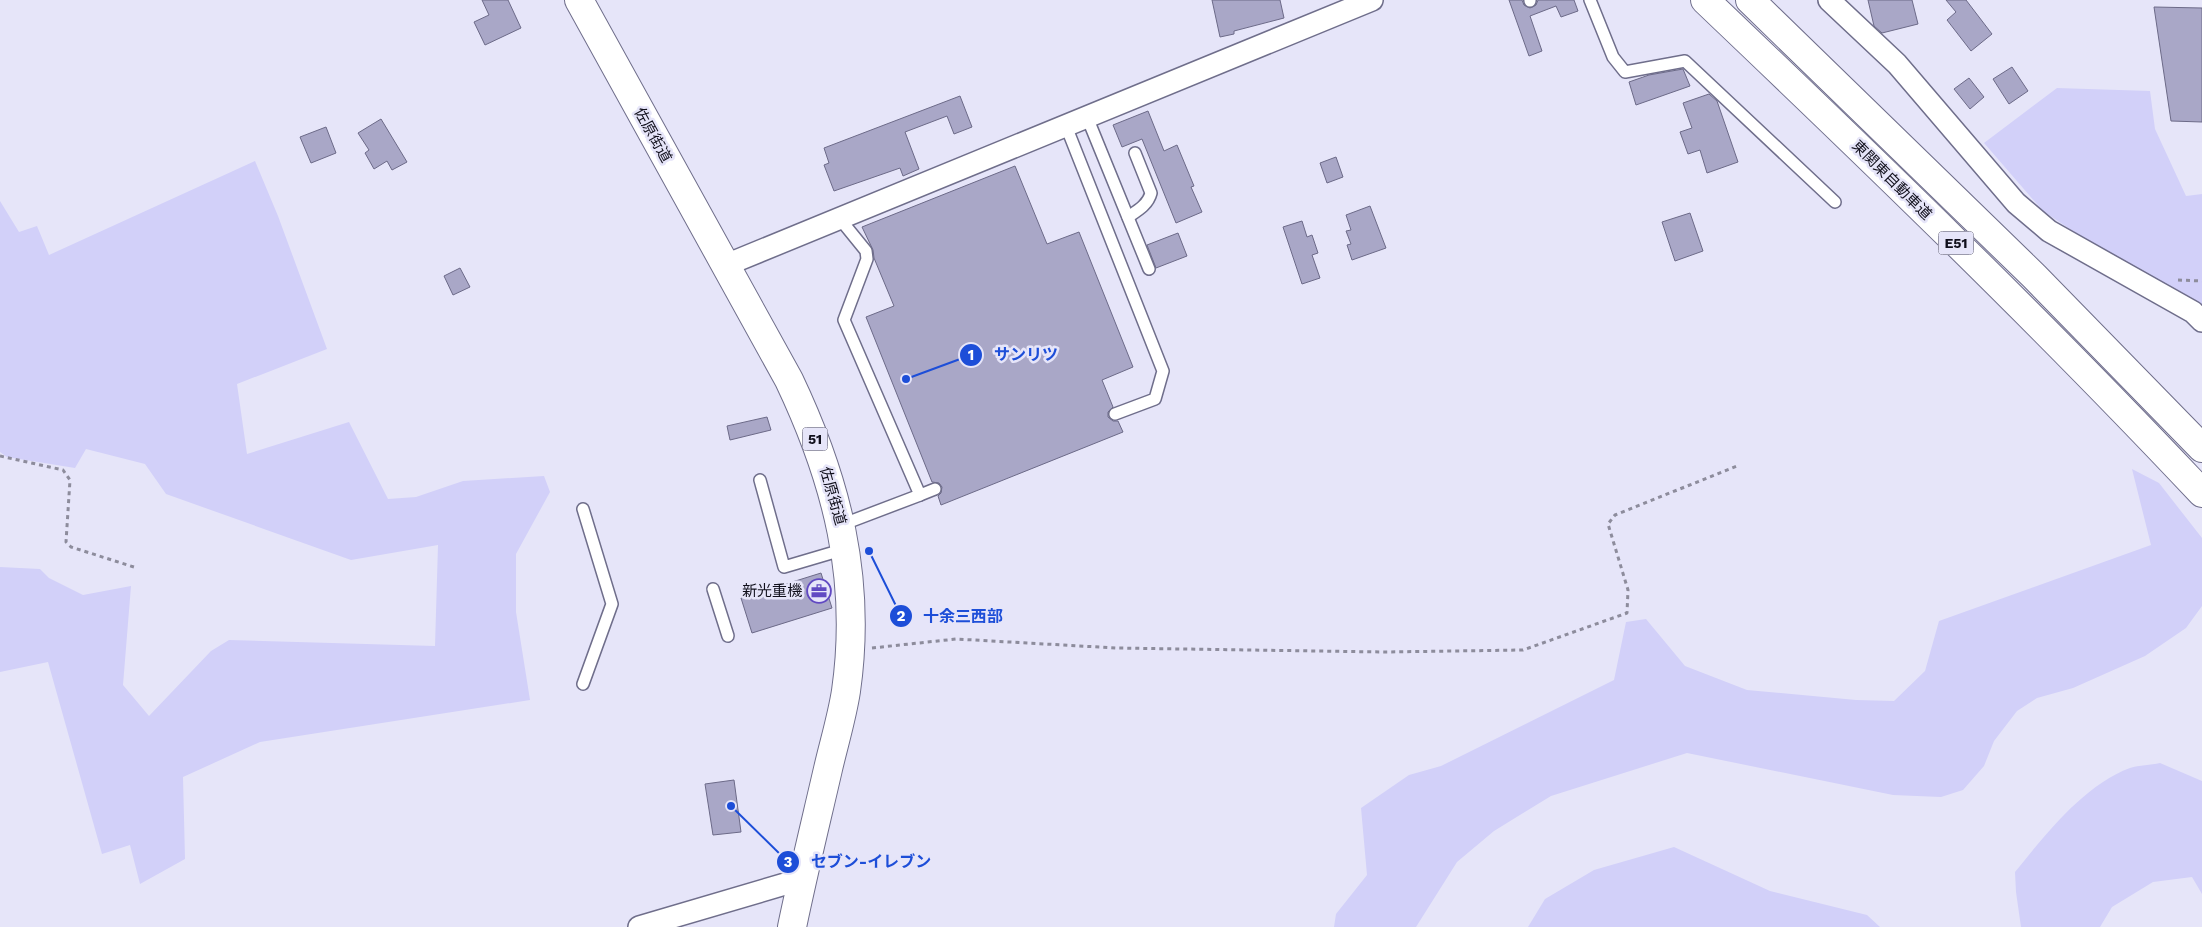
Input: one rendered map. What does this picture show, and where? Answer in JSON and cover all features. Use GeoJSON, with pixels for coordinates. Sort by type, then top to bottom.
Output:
{"type":"FeatureCollection","features":[{"type":"Feature","properties":{"kind":"highway","name":"佐原街道"},"geometry":{"type":"LineString","coordinates":[[579,0],[789,380],[810,425],[826,469],[844,537],[850,598],[850,648],[846,692],[792,927]]}},
{"type":"Feature","properties":{"kind":"highway","name":"東関東自動車道"},"geometry":{"type":"LineString","coordinates":[[1705,0],[2013,299],[2202,493]]}},
{"type":"Feature","properties":{"kind":"highway","name":"東関東自動車道"},"geometry":{"type":"LineString","coordinates":[[1750,0],[2034,276],[2202,448]]}},
{"type":"Feature","properties":{"kind":"street"},"geometry":{"type":"LineString","coordinates":[[726,265],[1372,0]]}},
{"type":"Feature","properties":{"kind":"street"},"geometry":{"type":"LineString","coordinates":[[1829,0],[1897,64],[2016,203],[2049,230],[2193,312],[2202,321]]}},
{"type":"Feature","properties":{"kind":"street"},"geometry":{"type":"LineString","coordinates":[[639,927],[802,878]]}},
{"type":"Feature","properties":{"kind":"lane"},"geometry":{"type":"LineString","coordinates":[[1590,0],[1613,57],[1625,72],[1684,61],[1835,202]]}},
{"type":"Feature","properties":{"kind":"lane"},"geometry":{"type":"LineString","coordinates":[[1087,117],[1149,269]]}},
{"type":"Feature","properties":{"kind":"lane"},"geometry":{"type":"LineString","coordinates":[[1066,126],[1163,371],[1155,399],[1116,414]]}},
{"type":"Feature","properties":{"kind":"lane"},"geometry":{"type":"LineString","coordinates":[[1128,218],[1144,204],[1151,194],[1135,153]]}},
{"type":"Feature","properties":{"kind":"lane"},"geometry":{"type":"LineString","coordinates":[[840,219],[866,251],[867,259],[844,320],[920,495]]}},
{"type":"Feature","properties":{"kind":"lane"},"geometry":{"type":"LineString","coordinates":[[760,480],[784,567],[844,537],[920,495],[935,489]]}},
{"type":"Feature","properties":{"kind":"lane"},"geometry":{"type":"LineString","coordinates":[[583,509],[612,604],[583,684]]}},
{"type":"Feature","properties":{"kind":"lane"},"geometry":{"type":"LineString","coordinates":[[713,589],[728,636]]}},
{"type":"Feature","properties":{"kind":"path"},"geometry":{"type":"LineString","coordinates":[[2170,280],[2202,280]]}},
{"type":"Feature","properties":{"kind":"path"},"geometry":{"type":"LineString","coordinates":[[0,456],[64,470],[70,480],[66,542],[71,548],[137,568]]}},
{"type":"Feature","properties":{"kind":"path"},"geometry":{"type":"LineString","coordinates":[[850,648],[876,648],[956,639],[1116,648],[1384,652],[1523,650],[1627,613],[1628,590],[1608,524],[1615,515],[1737,466]]}},
{"type":"Feature","properties":{"kind":"shaded area"},"geometry":{"type":"Polygon","coordinates":[[[2057,88],[2150,91],[2155,129],[2186,196],[2202,194],[2202,307],[2092,244],[2043,211],[1984,143],[2057,88]]]}},
{"type":"Feature","properties":{"kind":"shaded area"},"geometry":{"type":"Polygon","coordinates":[[[255,161],[278,216],[327,349],[237,384],[247,454],[349,422],[388,499],[416,497],[463,481],[544,476],[550,492],[516,554],[516,612],[530,700],[260,742],[183,777],[185,859],[140,884],[130,845],[102,854],[48,662],[0,672],[0,567],[40,569],[49,578],[83,595],[131,586],[123,685],[149,716],[211,651],[229,640],[435,646],[438,545],[351,560],[166,494],[145,464],[86,449],[75,468],[7,457],[0,452],[0,201],[19,232],[37,226],[49,255],[255,161]]]}},
{"type":"Feature","properties":{"kind":"shaded area"},"geometry":{"type":"Polygon","coordinates":[[[2132,469],[2159,483],[2202,538],[2202,606],[2186,628],[2145,656],[2073,688],[2037,698],[2017,711],[1994,741],[1984,766],[1963,790],[1941,797],[1893,795],[1687,753],[1551,796],[1494,831],[1457,862],[1416,927],[1334,927],[1336,914],[1367,875],[1361,808],[1409,775],[1441,766],[1614,680],[1626,622],[1646,619],[1685,666],[1747,690],[1856,700],[1894,701],[1925,671],[1939,621],[2151,545],[2132,469]]]}},
{"type":"Feature","properties":{"kind":"shaded area"},"geometry":{"type":"Polygon","coordinates":[[[2160,763],[2202,781],[2202,894],[2192,877],[2153,882],[2112,907],[2100,927],[2021,927],[2015,872],[2052,827],[2081,799],[2113,776],[2137,766],[2160,763]]]}},
{"type":"Feature","properties":{"kind":"shaded area"},"geometry":{"type":"Polygon","coordinates":[[[1674,847],[1770,891],[1867,915],[1880,927],[1528,927],[1545,899],[1594,870],[1674,847]]]}},
{"type":"Feature","properties":{"kind":"building"},"geometry":{"type":"Polygon","coordinates":[[[482,0],[508,0],[521,28],[485,45],[474,22],[489,15],[482,0]]]}},
{"type":"Feature","properties":{"kind":"building"},"geometry":{"type":"Polygon","coordinates":[[[1212,0],[1280,0],[1284,18],[1234,31],[1234,34],[1220,37],[1212,0]]]}},
{"type":"Feature","properties":{"kind":"building"},"geometry":{"type":"Polygon","coordinates":[[[1509,0],[1522,0],[1524,5],[1530,8],[1536,5],[1538,0],[1574,0],[1578,11],[1561,17],[1556,6],[1530,16],[1542,51],[1529,56],[1509,0]]]}},
{"type":"Feature","properties":{"kind":"building"},"geometry":{"type":"Polygon","coordinates":[[[1868,0],[1912,0],[1918,24],[1882,33],[1874,26],[1868,0]]]}},
{"type":"Feature","properties":{"kind":"building"},"geometry":{"type":"Polygon","coordinates":[[[1946,0],[1966,0],[1992,34],[1971,51],[1947,20],[1956,12],[1946,0]]]}},
{"type":"Feature","properties":{"kind":"building"},"geometry":{"type":"Polygon","coordinates":[[[2154,7],[2202,8],[2202,122],[2171,121],[2154,7]]]}},
{"type":"Feature","properties":{"kind":"building"},"geometry":{"type":"Polygon","coordinates":[[[2012,67],[2028,91],[2009,104],[1993,79],[2012,67]]]}},
{"type":"Feature","properties":{"kind":"building"},"geometry":{"type":"Polygon","coordinates":[[[1683,69],[1690,86],[1636,105],[1629,82],[1649,75],[1683,69]]]}},
{"type":"Feature","properties":{"kind":"building"},"geometry":{"type":"Polygon","coordinates":[[[1969,78],[1984,97],[1970,109],[1954,89],[1969,78]]]}},
{"type":"Feature","properties":{"kind":"building"},"geometry":{"type":"Polygon","coordinates":[[[1709,94],[1717,101],[1738,162],[1707,173],[1700,150],[1688,154],[1680,132],[1692,128],[1683,103],[1709,94]]]}},
{"type":"Feature","properties":{"kind":"building"},"geometry":{"type":"Polygon","coordinates":[[[960,96],[972,127],[954,134],[947,116],[905,132],[919,169],[903,176],[900,168],[834,191],[824,165],[829,163],[824,148],[960,96]]]}},
{"type":"Feature","properties":{"kind":"building"},"geometry":{"type":"Polygon","coordinates":[[[1148,111],[1164,151],[1177,145],[1194,186],[1191,187],[1202,212],[1176,223],[1142,139],[1122,147],[1113,125],[1148,111]]]}},
{"type":"Feature","properties":{"kind":"building"},"geometry":{"type":"Polygon","coordinates":[[[381,119],[407,162],[392,170],[387,161],[374,169],[365,153],[369,150],[358,133],[381,119]]]}},
{"type":"Feature","properties":{"kind":"building"},"geometry":{"type":"Polygon","coordinates":[[[326,127],[336,153],[311,163],[300,137],[326,127]]]}},
{"type":"Feature","properties":{"kind":"building"},"geometry":{"type":"Polygon","coordinates":[[[1336,157],[1343,177],[1327,183],[1320,163],[1336,157]]]}},
{"type":"Feature","properties":{"kind":"building"},"geometry":{"type":"Polygon","coordinates":[[[1015,166],[1047,244],[1079,232],[1133,367],[1102,380],[1113,407],[1108,412],[1108,417],[1113,421],[1118,421],[1123,432],[941,505],[938,496],[941,493],[942,487],[939,483],[932,482],[866,317],[894,306],[874,258],[873,250],[862,227],[1015,166]]]}},
{"type":"Feature","properties":{"kind":"building"},"geometry":{"type":"Polygon","coordinates":[[[1370,206],[1386,248],[1352,260],[1347,245],[1351,244],[1346,231],[1351,230],[1346,215],[1370,206]]]}},
{"type":"Feature","properties":{"kind":"building"},"geometry":{"type":"Polygon","coordinates":[[[1690,213],[1703,251],[1675,261],[1662,222],[1690,213]]]}},
{"type":"Feature","properties":{"kind":"building"},"geometry":{"type":"Polygon","coordinates":[[[1302,221],[1307,237],[1312,235],[1318,253],[1312,255],[1320,278],[1302,284],[1283,227],[1302,221]]]}},
{"type":"Feature","properties":{"kind":"building"},"geometry":{"type":"Polygon","coordinates":[[[1178,233],[1187,256],[1156,268],[1147,245],[1178,233]]]}},
{"type":"Feature","properties":{"kind":"building"},"geometry":{"type":"Polygon","coordinates":[[[460,268],[470,287],[453,295],[444,276],[460,268]]]}},
{"type":"Feature","properties":{"kind":"building"},"geometry":{"type":"Polygon","coordinates":[[[767,417],[771,430],[730,440],[727,426],[767,417]]]}},
{"type":"Feature","properties":{"kind":"building"},"geometry":{"type":"Polygon","coordinates":[[[821,573],[832,608],[752,633],[741,598],[821,573]]]}},
{"type":"Feature","properties":{"kind":"building"},"geometry":{"type":"Polygon","coordinates":[[[734,780],[741,832],[713,835],[705,784],[734,780]]]}},
{"type":"Feature","properties":{"kind":"place","name":"サンリツ"},"geometry":{"type":"Point","coordinates":[906,379]}},
{"type":"Feature","properties":{"kind":"place","name":"十余三西部"},"geometry":{"type":"Point","coordinates":[869,551]}},
{"type":"Feature","properties":{"kind":"place","name":"新光重機"},"geometry":{"type":"Point","coordinates":[819,591]}},
{"type":"Feature","properties":{"kind":"place","name":"セブン-イレブン"},"geometry":{"type":"Point","coordinates":[731,806]}}]}
